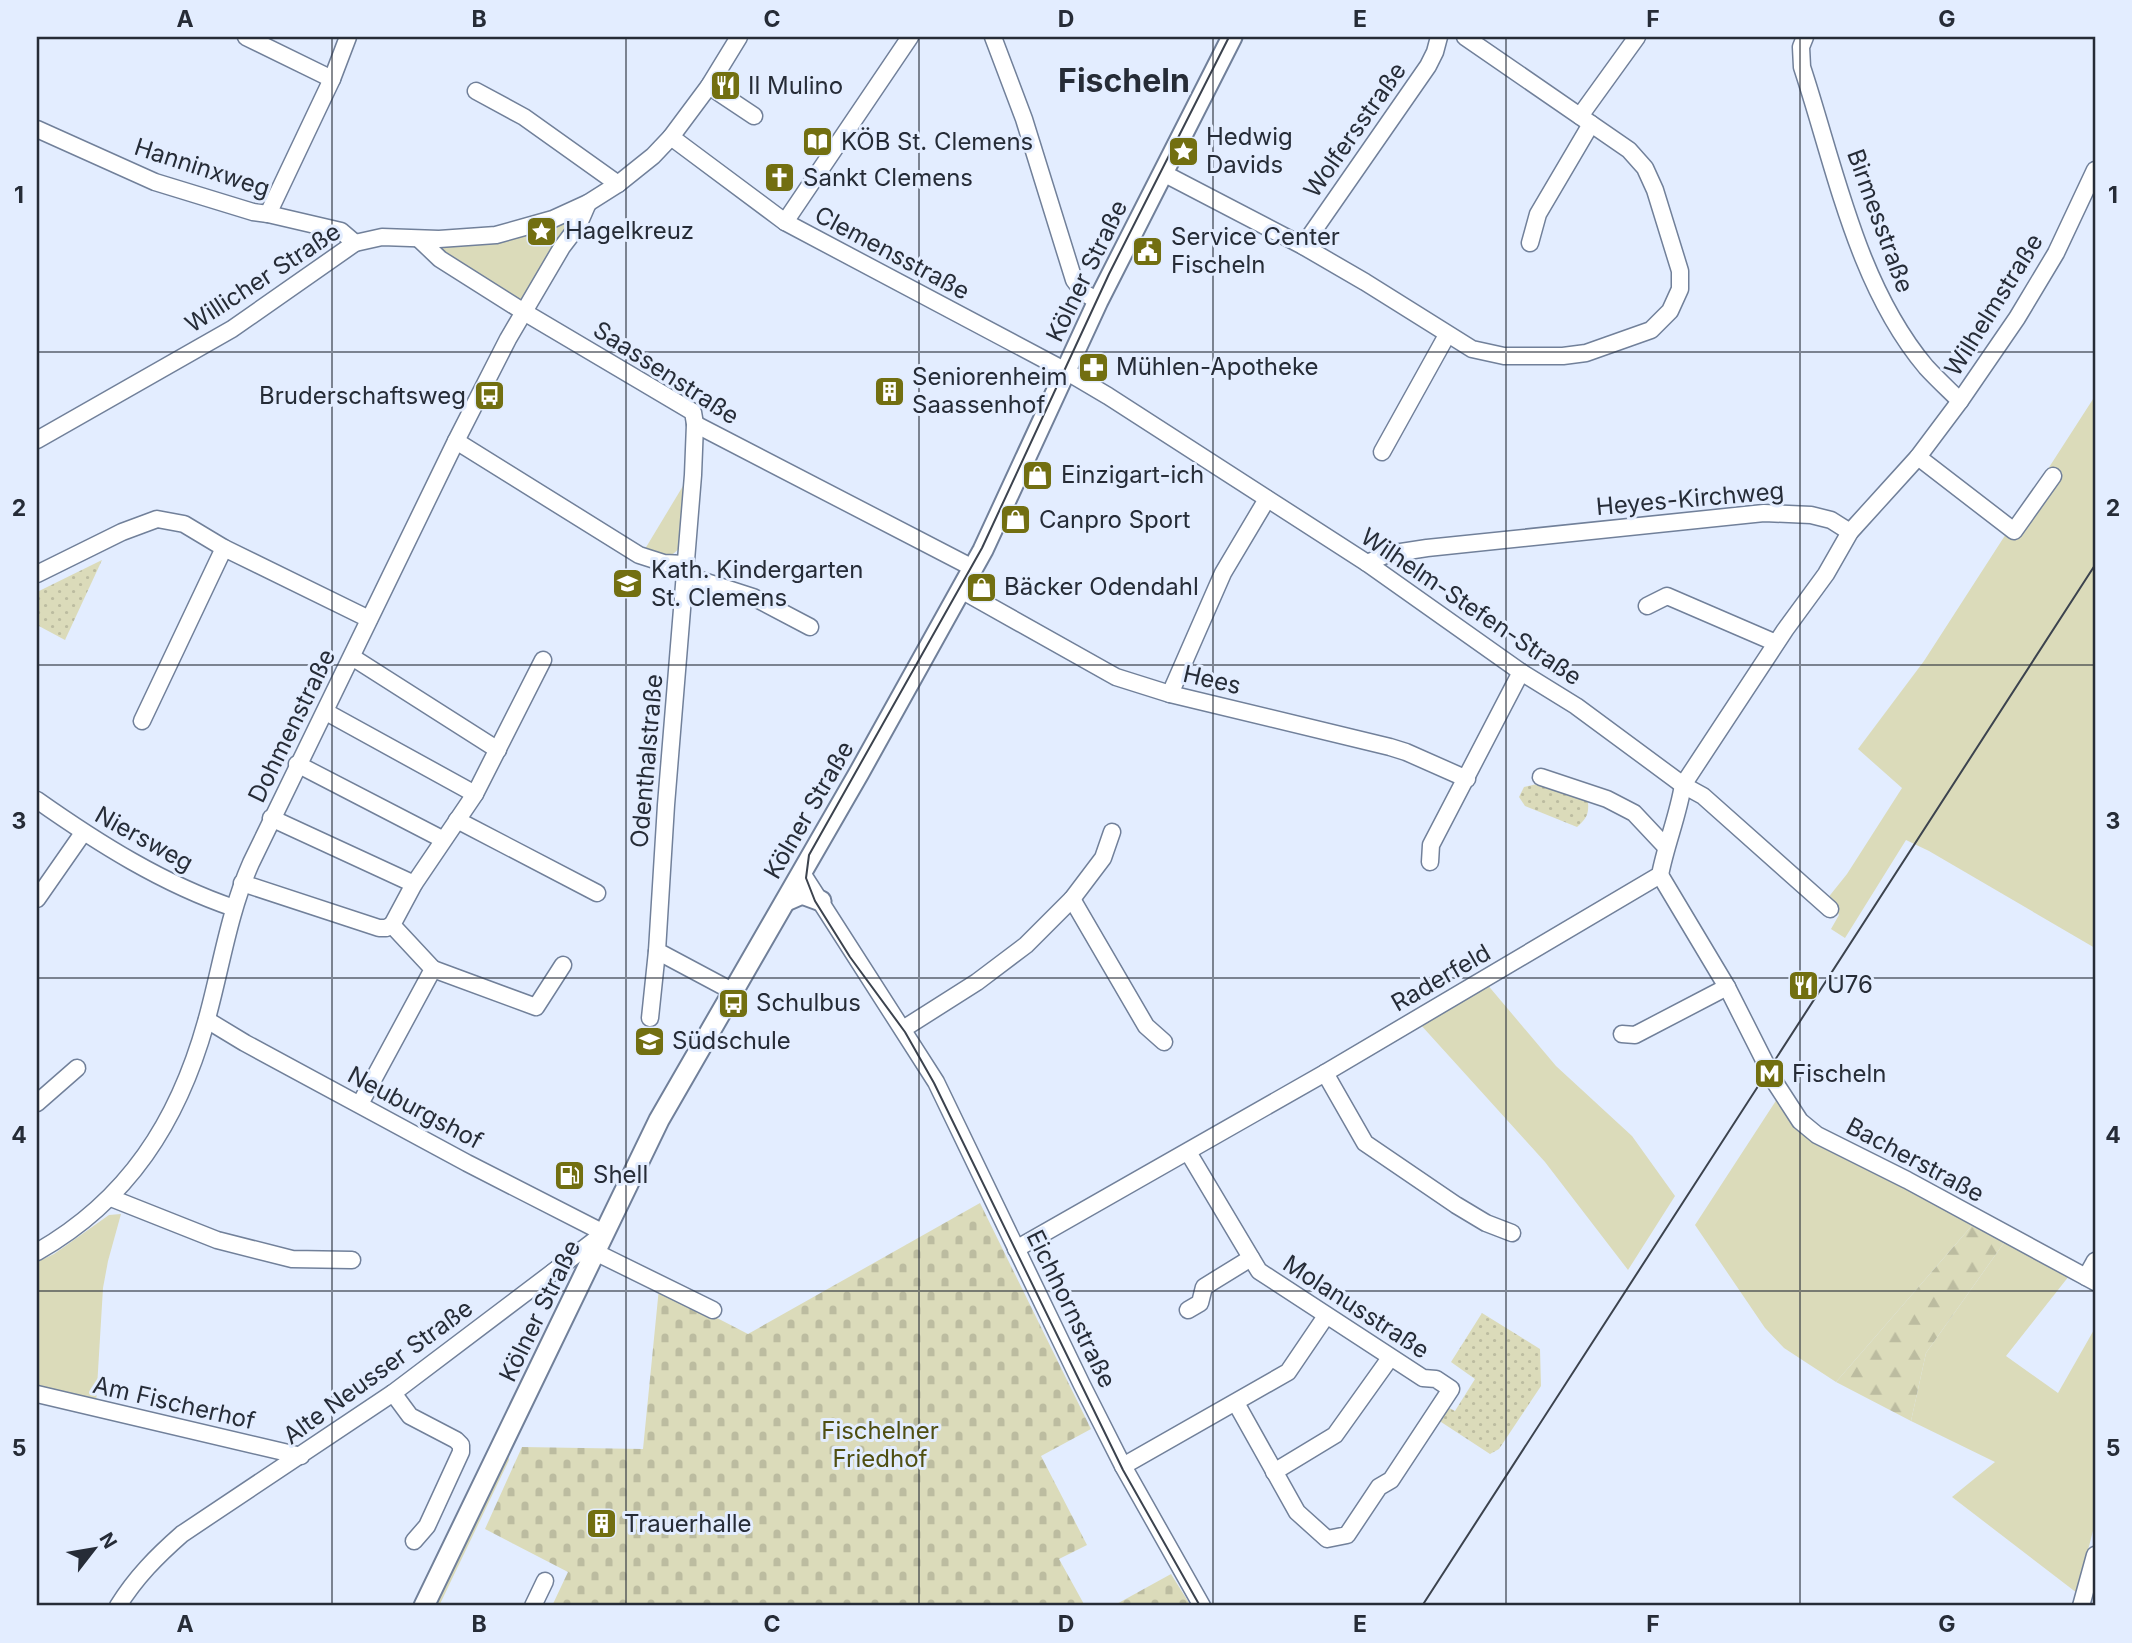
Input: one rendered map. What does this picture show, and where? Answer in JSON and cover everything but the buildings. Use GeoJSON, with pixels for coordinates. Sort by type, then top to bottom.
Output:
{"type":"FeatureCollection","features":[{"type":"Feature","properties":{"kind":"main road","name":"Kölner Straße"},"geometry":{"type":"LineString","coordinates":[[424,1606],[659,1119],[802,873],[973,568],[1098,301],[1232,37]]}},
{"type":"Feature","properties":{"kind":"main road"},"geometry":{"type":"LineString","coordinates":[[786,901],[803,894],[821,901]]}},
{"type":"Feature","properties":{"kind":"street"},"geometry":{"type":"LineString","coordinates":[[246,37],[332,79]]}},
{"type":"Feature","properties":{"kind":"street"},"geometry":{"type":"LineString","coordinates":[[268,214],[332,79],[348,37]]}},
{"type":"Feature","properties":{"kind":"street","name":"Willicher Straße"},"geometry":{"type":"LineString","coordinates":[[37,440],[232,329],[355,243],[382,237],[419,239],[496,236],[581,207],[618,184],[653,156],[671,137],[709,86],[739,37]]}},
{"type":"Feature","properties":{"kind":"street"},"geometry":{"type":"LineString","coordinates":[[785,222],[910,37]]}},
{"type":"Feature","properties":{"kind":"street"},"geometry":{"type":"LineString","coordinates":[[993,37],[1024,119],[1074,280],[1084,293],[1098,301]]}},
{"type":"Feature","properties":{"kind":"street","name":"Wolfersstraße"},"geometry":{"type":"LineString","coordinates":[[1303,246],[1427,66],[1439,37]]}},
{"type":"Feature","properties":{"kind":"street"},"geometry":{"type":"LineString","coordinates":[[1163,173],[1303,246],[1472,349],[1494,355],[1563,356],[1586,353],[1651,330],[1670,311],[1680,289],[1680,271],[1655,190],[1645,169],[1629,150],[1465,37]]}},
{"type":"Feature","properties":{"kind":"street"},"geometry":{"type":"LineString","coordinates":[[1530,243],[1538,214],[1586,120],[1637,37]]}},
{"type":"Feature","properties":{"kind":"street","name":"Birmesstraße"},"geometry":{"type":"LineString","coordinates":[[1805,37],[1801,47],[1802,67],[1871,277],[1892,317],[1926,367],[1960,401]]}},
{"type":"Feature","properties":{"kind":"street"},"geometry":{"type":"LineString","coordinates":[[709,86],[754,116]]}},
{"type":"Feature","properties":{"kind":"street"},"geometry":{"type":"LineString","coordinates":[[476,91],[524,117],[618,184]]}},
{"type":"Feature","properties":{"kind":"street","name":"Hanninxweg"},"geometry":{"type":"LineString","coordinates":[[37,129],[155,182],[253,212],[341,231],[355,243]]}},
{"type":"Feature","properties":{"kind":"street","name":"Clemensstraße"},"geometry":{"type":"LineString","coordinates":[[671,137],[785,222],[1066,371]]}},
{"type":"Feature","properties":{"kind":"street","name":"Wilhelmstraße"},"geometry":{"type":"LineString","coordinates":[[1918,457],[2017,318],[2056,253],[2095,170]]}},
{"type":"Feature","properties":{"kind":"street","name":"Dohmenstraße"},"geometry":{"type":"LineString","coordinates":[[37,1252],[59,1239],[111,1198],[145,1156],[174,1111],[207,1020],[242,883],[271,818],[326,712],[456,442],[524,312],[562,247],[578,226],[581,207]]}},
{"type":"Feature","properties":{"kind":"street","name":"Saassenstraße"},"geometry":{"type":"LineString","coordinates":[[419,239],[440,259],[693,412],[695,424],[973,568]]}},
{"type":"Feature","properties":{"kind":"street"},"geometry":{"type":"LineString","coordinates":[[1382,452],[1447,335]]}},
{"type":"Feature","properties":{"kind":"street","name":"Wilhelm-Stefen-Straße"},"geometry":{"type":"LineString","coordinates":[[1066,371],[1367,563],[1521,672],[1576,706],[1683,785],[1703,796],[1830,909]]}},
{"type":"Feature","properties":{"kind":"street","name":"Odenthalstraße"},"geometry":{"type":"LineString","coordinates":[[650,1018],[695,424]]}},
{"type":"Feature","properties":{"kind":"street"},"geometry":{"type":"LineString","coordinates":[[456,442],[639,555],[753,597],[810,627]]}},
{"type":"Feature","properties":{"kind":"street"},"geometry":{"type":"LineString","coordinates":[[1622,1034],[1635,1035],[1727,987],[1660,875],[1665,846],[1679,807],[1683,785],[1776,643],[1826,574],[1850,532],[1918,457],[2014,531],[2053,476]]}},
{"type":"Feature","properties":{"kind":"street"},"geometry":{"type":"LineString","coordinates":[[1170,694],[1223,573],[1267,499]]}},
{"type":"Feature","properties":{"kind":"street","name":"Heyes-Kirchweg"},"geometry":{"type":"LineString","coordinates":[[1367,563],[1388,554],[1427,548],[1756,514],[1811,515],[1831,520],[1850,532]]}},
{"type":"Feature","properties":{"kind":"street"},"geometry":{"type":"LineString","coordinates":[[37,574],[122,532],[157,519],[184,524],[224,548],[369,619]]}},
{"type":"Feature","properties":{"kind":"street"},"geometry":{"type":"LineString","coordinates":[[142,720],[224,548]]}},
{"type":"Feature","properties":{"kind":"street","name":"Hees"},"geometry":{"type":"LineString","coordinates":[[961,590],[1116,677],[1170,694],[1390,747],[1466,779]]}},
{"type":"Feature","properties":{"kind":"street"},"geometry":{"type":"LineString","coordinates":[[1647,606],[1667,596],[1776,643]]}},
{"type":"Feature","properties":{"kind":"street"},"geometry":{"type":"LineString","coordinates":[[352,657],[498,750]]}},
{"type":"Feature","properties":{"kind":"street"},"geometry":{"type":"LineString","coordinates":[[242,883],[379,928],[392,925],[442,839],[475,794],[543,660]]}},
{"type":"Feature","properties":{"kind":"street"},"geometry":{"type":"LineString","coordinates":[[1430,862],[1431,845],[1521,672]]}},
{"type":"Feature","properties":{"kind":"street"},"geometry":{"type":"LineString","coordinates":[[326,712],[475,794]]}},
{"type":"Feature","properties":{"kind":"street"},"geometry":{"type":"LineString","coordinates":[[298,764],[442,839]]}},
{"type":"Feature","properties":{"kind":"street"},"geometry":{"type":"LineString","coordinates":[[1541,777],[1608,799],[1634,813],[1665,846]]}},
{"type":"Feature","properties":{"kind":"street","name":"Niersweg"},"geometry":{"type":"LineString","coordinates":[[37,800],[83,833],[183,887],[234,908]]}},
{"type":"Feature","properties":{"kind":"street"},"geometry":{"type":"LineString","coordinates":[[271,818],[414,884]]}},
{"type":"Feature","properties":{"kind":"street"},"geometry":{"type":"LineString","coordinates":[[457,820],[597,894]]}},
{"type":"Feature","properties":{"kind":"street"},"geometry":{"type":"LineString","coordinates":[[904,1029],[1003,964],[1035,937],[1072,899],[1103,858],[1112,832]]}},
{"type":"Feature","properties":{"kind":"street"},"geometry":{"type":"LineString","coordinates":[[37,899],[83,833]]}},
{"type":"Feature","properties":{"kind":"street","name":"Eichhornstraße"},"geometry":{"type":"LineString","coordinates":[[802,873],[904,1029],[946,1102],[1123,1466],[1202,1606]]}},
{"type":"Feature","properties":{"kind":"street","name":"Raderfeld"},"geometry":{"type":"LineString","coordinates":[[1017,1249],[1325,1073],[1660,875]]}},
{"type":"Feature","properties":{"kind":"street"},"geometry":{"type":"LineString","coordinates":[[1072,899],[1146,1026],[1164,1042]]}},
{"type":"Feature","properties":{"kind":"street"},"geometry":{"type":"LineString","coordinates":[[392,925],[433,969],[536,1007],[563,965]]}},
{"type":"Feature","properties":{"kind":"street"},"geometry":{"type":"LineString","coordinates":[[657,951],[732,991]]}},
{"type":"Feature","properties":{"kind":"street"},"geometry":{"type":"LineString","coordinates":[[360,1104],[433,969]]}},
{"type":"Feature","properties":{"kind":"street","name":"Bacherstraße"},"geometry":{"type":"LineString","coordinates":[[1727,987],[1793,1112],[1817,1135],[1907,1180],[2091,1280]]}},
{"type":"Feature","properties":{"kind":"street","name":"Neuburgshof"},"geometry":{"type":"LineString","coordinates":[[207,1020],[467,1163],[604,1233]]}},
{"type":"Feature","properties":{"kind":"street"},"geometry":{"type":"LineString","coordinates":[[37,1103],[76,1068]]}},
{"type":"Feature","properties":{"kind":"street"},"geometry":{"type":"LineString","coordinates":[[1325,1073],[1364,1143],[1455,1205],[1486,1223],[1511,1233]]}},
{"type":"Feature","properties":{"kind":"street","name":"Molanusstraße"},"geometry":{"type":"LineString","coordinates":[[1188,1152],[1259,1271],[1390,1358],[1423,1378],[1436,1379],[1451,1389],[1391,1480],[1379,1486],[1347,1535],[1326,1539],[1297,1512],[1274,1472]]}},
{"type":"Feature","properties":{"kind":"street"},"geometry":{"type":"LineString","coordinates":[[111,1198],[217,1240],[292,1259],[352,1260]]}},
{"type":"Feature","properties":{"kind":"street","name":"Alte Neusser Straße"},"geometry":{"type":"LineString","coordinates":[[118,1606],[138,1576],[182,1534],[393,1393],[604,1233]]}},
{"type":"Feature","properties":{"kind":"street"},"geometry":{"type":"LineString","coordinates":[[595,1252],[713,1310]]}},
{"type":"Feature","properties":{"kind":"street","name":"Molanusstraße"},"geometry":{"type":"LineString","coordinates":[[1188,1310],[1200,1303],[1204,1287],[1251,1258]]}},
{"type":"Feature","properties":{"kind":"street"},"geometry":{"type":"LineString","coordinates":[[2091,1280],[2095,1261]]}},
{"type":"Feature","properties":{"kind":"street"},"geometry":{"type":"LineString","coordinates":[[1123,1466],[1289,1372],[1326,1317]]}},
{"type":"Feature","properties":{"kind":"street"},"geometry":{"type":"LineString","coordinates":[[1236,1403],[1274,1472],[1335,1435],[1390,1358]]}},
{"type":"Feature","properties":{"kind":"street"},"geometry":{"type":"LineString","coordinates":[[393,1393],[410,1416],[461,1445],[461,1452],[427,1526],[414,1541]]}},
{"type":"Feature","properties":{"kind":"street","name":"Am Fischerhof"},"geometry":{"type":"LineString","coordinates":[[37,1394],[301,1456]]}},
{"type":"Feature","properties":{"kind":"street"},"geometry":{"type":"LineString","coordinates":[[2081,1606],[2095,1555]]}},
{"type":"Feature","properties":{"kind":"street"},"geometry":{"type":"LineString","coordinates":[[533,1606],[545,1581]]}},
{"type":"Feature","properties":{"kind":"green space"},"geometry":{"type":"Polygon","coordinates":[[[563,222],[570,224],[521,305],[439,249],[443,245],[563,222]]]}},
{"type":"Feature","properties":{"kind":"green space"},"geometry":{"type":"Polygon","coordinates":[[[2095,396],[2095,948],[1906,840],[1845,938],[1831,929],[1839,915],[1827,899],[1847,874],[1902,788],[1858,749],[1924,661],[2095,396]]]}},
{"type":"Feature","properties":{"kind":"green space"},"geometry":{"type":"Polygon","coordinates":[[[686,481],[685,525],[680,546],[674,553],[666,556],[645,549],[686,481]]]}},
{"type":"Feature","properties":{"kind":"green space"},"geometry":{"type":"Polygon","coordinates":[[[102,560],[65,640],[37,625],[37,592],[102,560]]]}},
{"type":"Feature","properties":{"kind":"green space"},"geometry":{"type":"Polygon","coordinates":[[[1537,784],[1588,802],[1585,819],[1577,827],[1525,806],[1519,797],[1524,787],[1537,784]]]}},
{"type":"Feature","properties":{"kind":"green space"},"geometry":{"type":"Polygon","coordinates":[[[1486,983],[1556,1066],[1632,1136],[1675,1196],[1628,1270],[1545,1162],[1420,1024],[1486,983]]]}},
{"type":"Feature","properties":{"kind":"green space"},"geometry":{"type":"Polygon","coordinates":[[[1779,1096],[1795,1120],[1975,1222],[1836,1382],[1784,1348],[1765,1328],[1695,1225],[1779,1096]]]}},
{"type":"Feature","properties":{"kind":"green space","name":"Fischelner Friedhof"},"geometry":{"type":"Polygon","coordinates":[[[980,1203],[1091,1429],[1041,1456],[1087,1545],[1059,1559],[1085,1606],[552,1606],[568,1572],[485,1529],[522,1447],[643,1449],[659,1288],[748,1334],[980,1203]]]}},
{"type":"Feature","properties":{"kind":"green space"},"geometry":{"type":"Polygon","coordinates":[[[121,1214],[103,1288],[96,1404],[37,1389],[37,1262],[54,1254],[109,1215],[121,1214]]]}},
{"type":"Feature","properties":{"kind":"green space"},"geometry":{"type":"Polygon","coordinates":[[[1975,1222],[2006,1240],[1926,1353],[1911,1421],[1836,1382],[1975,1222]]]}},
{"type":"Feature","properties":{"kind":"green space"},"geometry":{"type":"Polygon","coordinates":[[[2006,1240],[2069,1276],[2006,1356],[2058,1393],[2095,1328],[2095,1523],[2077,1593],[1952,1497],[1995,1462],[1911,1421],[1926,1353],[2006,1240]]]}},
{"type":"Feature","properties":{"kind":"green space"},"geometry":{"type":"Polygon","coordinates":[[[1482,1313],[1540,1349],[1541,1386],[1499,1449],[1490,1454],[1438,1420],[1447,1407],[1455,1411],[1475,1379],[1451,1362],[1482,1313]]]}},
{"type":"Feature","properties":{"kind":"green space"},"geometry":{"type":"Polygon","coordinates":[[[508,1446],[509,1460],[439,1606],[432,1606],[508,1446]]]}},
{"type":"Feature","properties":{"kind":"green space"},"geometry":{"type":"Polygon","coordinates":[[[1171,1574],[1191,1606],[1113,1606],[1171,1574]]]}},
{"type":"Feature","properties":{"kind":"tram line"},"geometry":{"type":"LineString","coordinates":[[1200,1606],[1123,1470],[934,1083],[905,1032],[850,957],[815,901],[806,878],[809,855],[982,548],[1109,274],[1229,37]]}},
{"type":"Feature","properties":{"kind":"tram line"},"geometry":{"type":"LineString","coordinates":[[1422,1606],[2095,565]]}},
{"type":"Feature","properties":{"kind":"place","name":"Il Mulino"},"geometry":{"type":"Point","coordinates":[725,86]}},
{"type":"Feature","properties":{"kind":"place","name":"KÖB St. Clemens"},"geometry":{"type":"Point","coordinates":[818,142]}},
{"type":"Feature","properties":{"kind":"place","name":"Hedwig Davids"},"geometry":{"type":"Point","coordinates":[1183,151]}},
{"type":"Feature","properties":{"kind":"place","name":"Sankt Clemens"},"geometry":{"type":"Point","coordinates":[780,178]}},
{"type":"Feature","properties":{"kind":"place","name":"Hagelkreuz"},"geometry":{"type":"Point","coordinates":[542,231]}},
{"type":"Feature","properties":{"kind":"place","name":"Service Center Fischeln"},"geometry":{"type":"Point","coordinates":[1148,251]}},
{"type":"Feature","properties":{"kind":"place","name":"Mühlen-Apotheke"},"geometry":{"type":"Point","coordinates":[1093,367]}},
{"type":"Feature","properties":{"kind":"place","name":"Seniorenheim Saassenhof"},"geometry":{"type":"Point","coordinates":[889,391]}},
{"type":"Feature","properties":{"kind":"place","name":"Bruderschaftsweg"},"geometry":{"type":"Point","coordinates":[489,396]}},
{"type":"Feature","properties":{"kind":"place","name":"Einzigart-ich"},"geometry":{"type":"Point","coordinates":[1038,475]}},
{"type":"Feature","properties":{"kind":"place","name":"Canpro Sport"},"geometry":{"type":"Point","coordinates":[1016,520]}},
{"type":"Feature","properties":{"kind":"place","name":"Kath. Kindergarten St. Clemens"},"geometry":{"type":"Point","coordinates":[628,584]}},
{"type":"Feature","properties":{"kind":"place","name":"Bäcker Odendahl"},"geometry":{"type":"Point","coordinates":[981,587]}},
{"type":"Feature","properties":{"kind":"place","name":"U76"},"geometry":{"type":"Point","coordinates":[1804,985]}},
{"type":"Feature","properties":{"kind":"place","name":"Schulbus"},"geometry":{"type":"Point","coordinates":[733,1003]}},
{"type":"Feature","properties":{"kind":"place","name":"Südschule"},"geometry":{"type":"Point","coordinates":[649,1041]}},
{"type":"Feature","properties":{"kind":"place","name":"Fischeln"},"geometry":{"type":"Point","coordinates":[1769,1074]}},
{"type":"Feature","properties":{"kind":"place","name":"Shell"},"geometry":{"type":"Point","coordinates":[570,1175]}},
{"type":"Feature","properties":{"kind":"place","name":"Trauerhalle"},"geometry":{"type":"Point","coordinates":[601,1524]}},
{"type":"Feature","properties":{"kind":"district","name":"Fischeln"},"geometry":{"type":"Point","coordinates":[1124,81]}}]}
